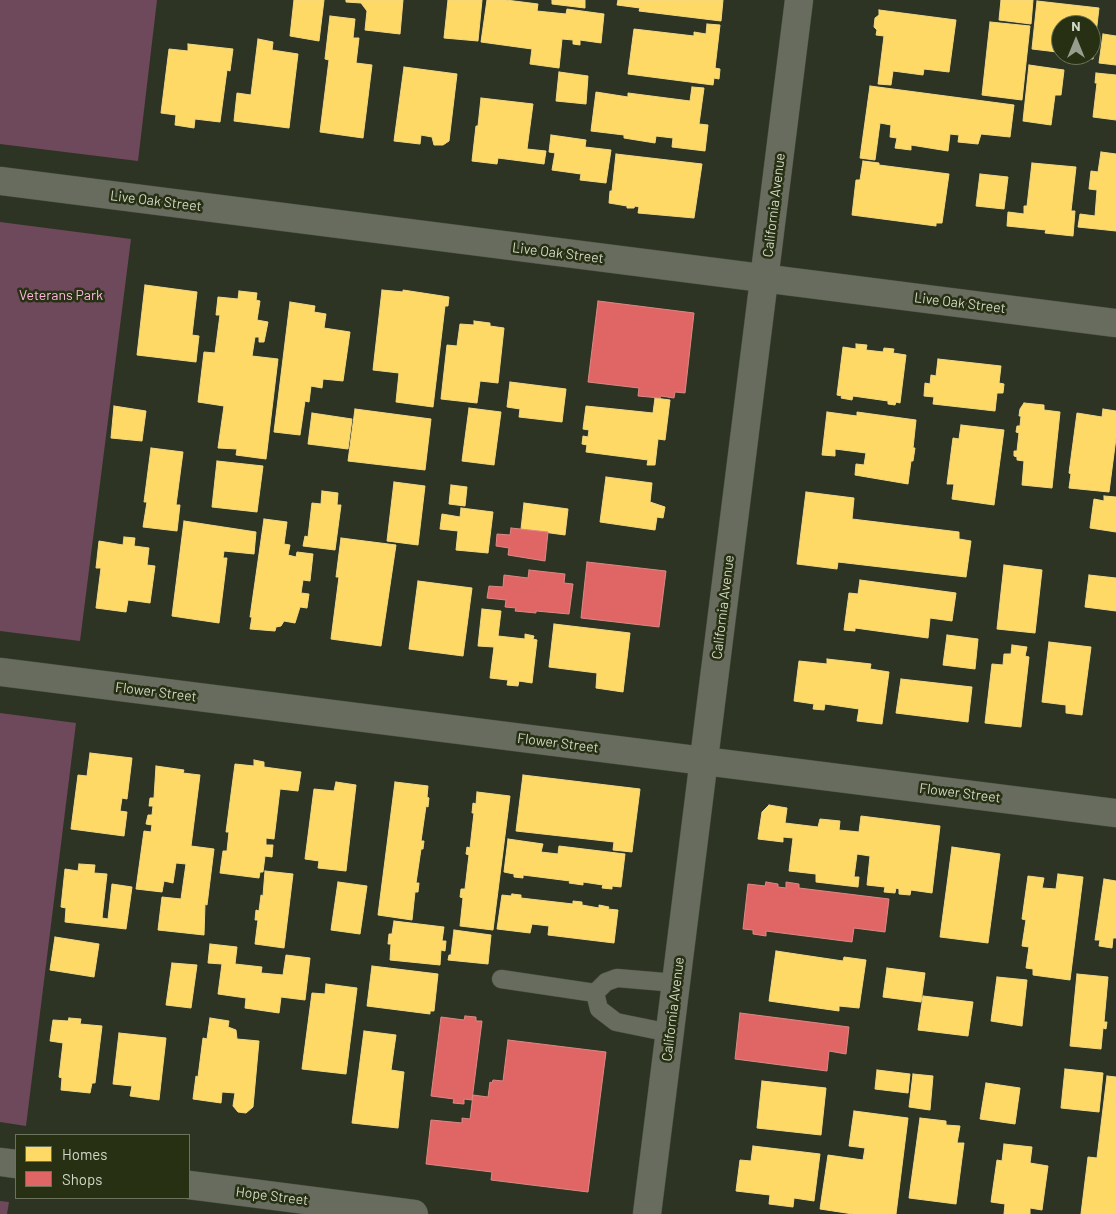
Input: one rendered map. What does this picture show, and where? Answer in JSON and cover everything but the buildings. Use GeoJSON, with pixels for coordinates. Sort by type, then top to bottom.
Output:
{"type":"FeatureCollection","features":[{"type":"Feature","properties":{"kind":"street","name":"California Avenue"},"geometry":{"type":"LineString","coordinates":[[647,1214],[799,0]]}},
{"type":"Feature","properties":{"kind":"street","name":"Live Oak Street"},"geometry":{"type":"LineString","coordinates":[[0,181],[1116,323]]}},
{"type":"Feature","properties":{"kind":"street","name":"Flower Street"},"geometry":{"type":"LineString","coordinates":[[0,672],[1116,813]]}},
{"type":"Feature","properties":{"kind":"street"},"geometry":{"type":"LineString","coordinates":[[0,1162],[15,1164]]}},
{"type":"Feature","properties":{"kind":"street","name":"Hope Street"},"geometry":{"type":"LineString","coordinates":[[190,1185],[414,1214]]}},
{"type":"Feature","properties":{"kind":"lane"},"geometry":{"type":"LineString","coordinates":[[595,993],[606,982],[617,978],[676,982]]}},
{"type":"Feature","properties":{"kind":"lane"},"geometry":{"type":"LineString","coordinates":[[501,979],[595,993]]}},
{"type":"Feature","properties":{"kind":"lane"},"geometry":{"type":"LineString","coordinates":[[595,993],[599,1009],[616,1022],[670,1033]]}},
{"type":"Feature","properties":{"kind":"green space"},"geometry":{"type":"Polygon","coordinates":[[[0,0],[157,0],[138,161],[0,144],[0,0]]]}},
{"type":"Feature","properties":{"kind":"green space","name":"Veterans Park"},"geometry":{"type":"Polygon","coordinates":[[[0,222],[131,239],[80,641],[0,631],[0,222]]]}},
{"type":"Feature","properties":{"kind":"green space"},"geometry":{"type":"Polygon","coordinates":[[[0,713],[76,723],[26,1126],[0,1122],[0,713]]]}},
{"type":"Feature","properties":{"kind":"green space"},"geometry":{"type":"Polygon","coordinates":[[[0,1201],[9,1202],[7,1214],[0,1214],[0,1201]]]}}]}
